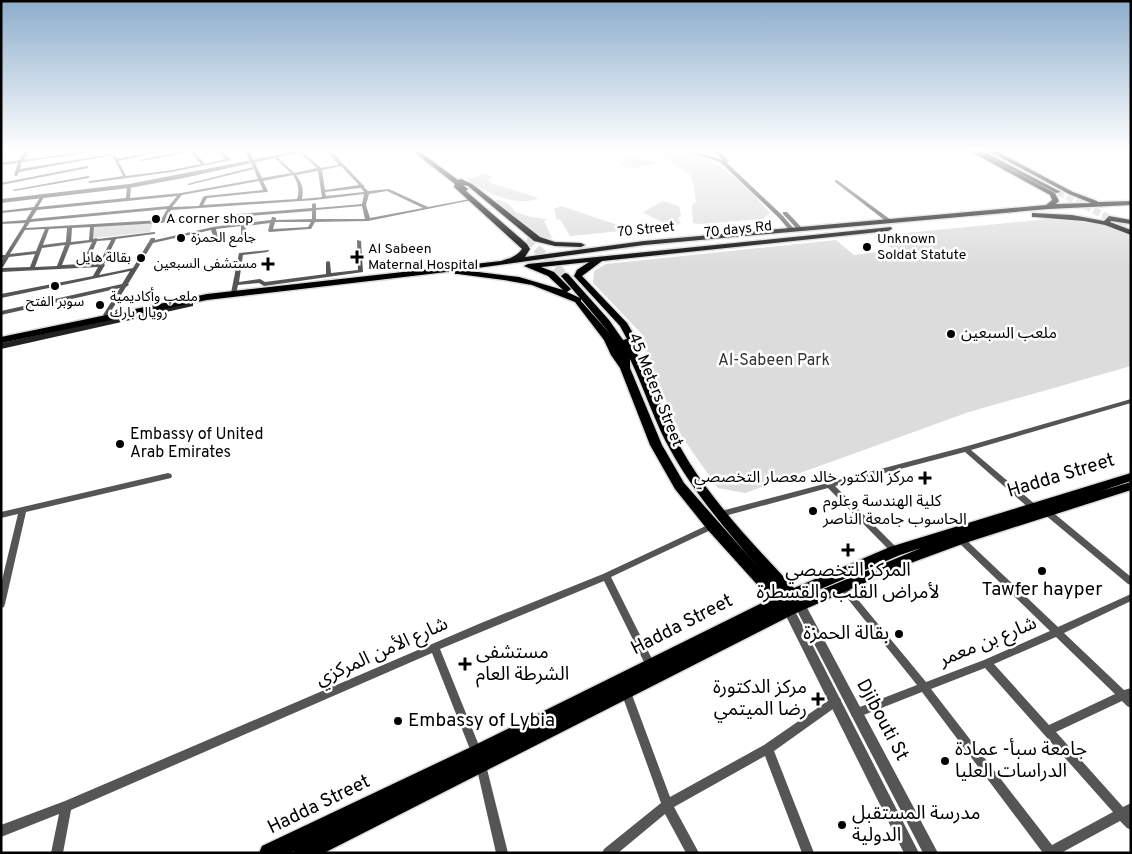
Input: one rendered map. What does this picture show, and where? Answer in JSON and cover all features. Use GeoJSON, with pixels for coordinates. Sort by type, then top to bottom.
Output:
{"type":"FeatureCollection","features":[{"type":"Feature","properties":{"kind":"main road"},"geometry":{"type":"LineString","coordinates":[[459,189],[470,200],[529,240],[607,248]]}},
{"type":"Feature","properties":{"kind":"main road"},"geometry":{"type":"LineString","coordinates":[[465,189],[529,240]]}},
{"type":"Feature","properties":{"kind":"main road"},"geometry":{"type":"LineString","coordinates":[[474,189],[529,240]]}},
{"type":"Feature","properties":{"kind":"main road"},"geometry":{"type":"LineString","coordinates":[[1051,189],[1068,197],[1073,195],[1071,193]]}},
{"type":"Feature","properties":{"kind":"main road"},"geometry":{"type":"LineString","coordinates":[[1052,189],[1058,192]]}},
{"type":"Feature","properties":{"kind":"main road"},"geometry":{"type":"LineString","coordinates":[[1052,189],[1058,192]]}},
{"type":"Feature","properties":{"kind":"main road"},"geometry":{"type":"LineString","coordinates":[[1063,189],[1088,200],[1109,204]]}},
{"type":"Feature","properties":{"kind":"main road"},"geometry":{"type":"LineString","coordinates":[[1048,207],[1056,201],[1058,192]]}},
{"type":"Feature","properties":{"kind":"main road","name":"70 Street"},"geometry":{"type":"LineString","coordinates":[[190,302],[235,288],[334,276],[501,262],[607,248],[889,221],[1048,207],[1131,203]]}},
{"type":"Feature","properties":{"kind":"main road"},"geometry":{"type":"LineString","coordinates":[[1131,208],[1119,211],[1122,217],[1131,222]]}},
{"type":"Feature","properties":{"kind":"main road","name":"70 days Rd"},"geometry":{"type":"LineString","coordinates":[[1,342],[190,302],[454,272],[768,240],[1131,208]]}},
{"type":"Feature","properties":{"kind":"main road"},"geometry":{"type":"LineString","coordinates":[[1035,215],[1080,216],[1114,225]]}},
{"type":"Feature","properties":{"kind":"main road"},"geometry":{"type":"LineString","coordinates":[[1131,222],[1116,218],[1106,220],[1131,233]]}},
{"type":"Feature","properties":{"kind":"main road"},"geometry":{"type":"LineString","coordinates":[[762,233],[753,237],[768,240]]}},
{"type":"Feature","properties":{"kind":"main road"},"geometry":{"type":"LineString","coordinates":[[731,236],[744,239],[735,244]]}},
{"type":"Feature","properties":{"kind":"main road"},"geometry":{"type":"LineString","coordinates":[[501,262],[525,253],[529,240]]}},
{"type":"Feature","properties":{"kind":"main road"},"geometry":{"type":"LineString","coordinates":[[526,266],[568,277],[580,272],[601,258]]}},
{"type":"Feature","properties":{"kind":"main road"},"geometry":{"type":"LineString","coordinates":[[454,272],[515,279],[549,287],[577,300]]}},
{"type":"Feature","properties":{"kind":"main road"},"geometry":{"type":"LineString","coordinates":[[568,277],[577,300],[609,339],[616,355],[625,368]]}},
{"type":"Feature","properties":{"kind":"main road","name":"45 Meters Street"},"geometry":{"type":"LineString","coordinates":[[568,277],[612,322],[636,360],[672,442],[695,481],[790,602]]}},
{"type":"Feature","properties":{"kind":"main road","name":"45 Meters Street"},"geometry":{"type":"LineString","coordinates":[[568,277],[606,322],[626,353],[625,368],[656,444],[679,486],[712,526],[790,602]]}},
{"type":"Feature","properties":{"kind":"main road"},"geometry":{"type":"LineString","coordinates":[[1,342],[106,315],[190,302]]}},
{"type":"Feature","properties":{"kind":"main road"},"geometry":{"type":"LineString","coordinates":[[1,342],[190,302]]}},
{"type":"Feature","properties":{"kind":"main road"},"geometry":{"type":"LineString","coordinates":[[656,444],[672,442]]}},
{"type":"Feature","properties":{"kind":"main road","name":"Hadda Street"},"geometry":{"type":"LineString","coordinates":[[303,853],[650,665],[790,602],[895,551],[1131,477]]}},
{"type":"Feature","properties":{"kind":"main road","name":"Hadda Street"},"geometry":{"type":"LineString","coordinates":[[269,853],[626,692],[790,602],[842,586],[903,560],[960,539],[1131,486]]}},
{"type":"Feature","properties":{"kind":"street"},"geometry":{"type":"LineString","coordinates":[[11,200],[13,189]]}},
{"type":"Feature","properties":{"kind":"street"},"geometry":{"type":"LineString","coordinates":[[1,201],[107,189]]}},
{"type":"Feature","properties":{"kind":"street"},"geometry":{"type":"LineString","coordinates":[[112,224],[130,198],[129,189]]}},
{"type":"Feature","properties":{"kind":"street"},"geometry":{"type":"LineString","coordinates":[[1,212],[182,194],[213,189]]}},
{"type":"Feature","properties":{"kind":"street"},"geometry":{"type":"LineString","coordinates":[[200,207],[205,198],[266,191],[265,189]]}},
{"type":"Feature","properties":{"kind":"street"},"geometry":{"type":"LineString","coordinates":[[299,200],[301,189]]}},
{"type":"Feature","properties":{"kind":"street"},"geometry":{"type":"LineString","coordinates":[[324,198],[324,191],[341,189]]}},
{"type":"Feature","properties":{"kind":"street"},"geometry":{"type":"LineString","coordinates":[[364,189],[367,194],[364,205],[368,220]]}},
{"type":"Feature","properties":{"kind":"street"},"geometry":{"type":"LineString","coordinates":[[754,189],[796,230]]}},
{"type":"Feature","properties":{"kind":"street"},"geometry":{"type":"LineString","coordinates":[[846,189],[889,221]]}},
{"type":"Feature","properties":{"kind":"street"},"geometry":{"type":"LineString","coordinates":[[1,223],[122,211],[281,202],[367,194],[388,190],[426,208]]}},
{"type":"Feature","properties":{"kind":"street"},"geometry":{"type":"LineString","coordinates":[[106,315],[152,242],[154,233],[161,221],[182,194]]}},
{"type":"Feature","properties":{"kind":"street"},"geometry":{"type":"LineString","coordinates":[[1,268],[42,197]]}},
{"type":"Feature","properties":{"kind":"street"},"geometry":{"type":"LineString","coordinates":[[281,202],[270,232],[309,228],[314,220],[315,199]]}},
{"type":"Feature","properties":{"kind":"street"},"geometry":{"type":"LineString","coordinates":[[152,242],[213,228],[273,221],[368,220],[470,200]]}},
{"type":"Feature","properties":{"kind":"street"},"geometry":{"type":"LineString","coordinates":[[24,228],[192,219],[364,205]]}},
{"type":"Feature","properties":{"kind":"street"},"geometry":{"type":"LineString","coordinates":[[333,221],[335,207]]}},
{"type":"Feature","properties":{"kind":"street"},"geometry":{"type":"LineString","coordinates":[[243,238],[245,214]]}},
{"type":"Feature","properties":{"kind":"street"},"geometry":{"type":"LineString","coordinates":[[192,219],[198,231]]}},
{"type":"Feature","properties":{"kind":"street"},"geometry":{"type":"LineString","coordinates":[[84,266],[93,240],[92,225]]}},
{"type":"Feature","properties":{"kind":"street"},"geometry":{"type":"LineString","coordinates":[[59,266],[68,244],[70,226]]}},
{"type":"Feature","properties":{"kind":"street"},"geometry":{"type":"LineString","coordinates":[[32,268],[48,227]]}},
{"type":"Feature","properties":{"kind":"street"},"geometry":{"type":"LineString","coordinates":[[213,228],[216,242]]}},
{"type":"Feature","properties":{"kind":"street"},"geometry":{"type":"LineString","coordinates":[[1,257],[93,240],[154,233]]}},
{"type":"Feature","properties":{"kind":"street"},"geometry":{"type":"LineString","coordinates":[[95,277],[114,237]]}},
{"type":"Feature","properties":{"kind":"street"},"geometry":{"type":"LineString","coordinates":[[328,262],[334,276],[361,271],[359,241]]}},
{"type":"Feature","properties":{"kind":"street"},"geometry":{"type":"LineString","coordinates":[[235,288],[241,254],[266,251]]}},
{"type":"Feature","properties":{"kind":"street"},"geometry":{"type":"LineString","coordinates":[[1,268],[102,265]]}},
{"type":"Feature","properties":{"kind":"street"},"geometry":{"type":"LineString","coordinates":[[1,296],[136,269]]}},
{"type":"Feature","properties":{"kind":"street"},"geometry":{"type":"LineString","coordinates":[[1,313],[126,285]]}},
{"type":"Feature","properties":{"kind":"street"},"geometry":{"type":"LineString","coordinates":[[721,514],[828,484],[966,449],[1131,402]]}},
{"type":"Feature","properties":{"kind":"street"},"geometry":{"type":"LineString","coordinates":[[966,449],[1033,507]]}},
{"type":"Feature","properties":{"kind":"street"},"geometry":{"type":"LineString","coordinates":[[1,515],[168,476]]}},
{"type":"Feature","properties":{"kind":"street"},"geometry":{"type":"LineString","coordinates":[[828,484],[895,551]]}},
{"type":"Feature","properties":{"kind":"street"},"geometry":{"type":"LineString","coordinates":[[1,604],[23,509]]}},
{"type":"Feature","properties":{"kind":"street"},"geometry":{"type":"LineString","coordinates":[[1047,512],[1131,582]]}},
{"type":"Feature","properties":{"kind":"street","name":"شارع الأمن المركزي"},"geometry":{"type":"LineString","coordinates":[[1,831],[66,806],[435,649],[484,626],[606,576],[712,526]]}},
{"type":"Feature","properties":{"kind":"street"},"geometry":{"type":"LineString","coordinates":[[960,539],[1127,694],[1131,703]]}},
{"type":"Feature","properties":{"kind":"street"},"geometry":{"type":"LineString","coordinates":[[606,576],[650,665]]}},
{"type":"Feature","properties":{"kind":"street"},"geometry":{"type":"LineString","coordinates":[[842,586],[924,687],[1050,852],[1126,811]]}},
{"type":"Feature","properties":{"kind":"street","name":"شارع بن معمر"},"geometry":{"type":"LineString","coordinates":[[856,713],[987,664],[1131,597]]}},
{"type":"Feature","properties":{"kind":"street","name":"Djibouti St"},"geometry":{"type":"LineString","coordinates":[[790,602],[836,701],[912,853]]}},
{"type":"Feature","properties":{"kind":"street","name":"Djibouti St"},"geometry":{"type":"LineString","coordinates":[[790,602],[856,713],[931,853]]}},
{"type":"Feature","properties":{"kind":"street"},"geometry":{"type":"LineString","coordinates":[[435,649],[479,759],[502,853]]}},
{"type":"Feature","properties":{"kind":"street"},"geometry":{"type":"LineString","coordinates":[[987,664],[1047,730],[1126,811],[1131,824]]}},
{"type":"Feature","properties":{"kind":"street"},"geometry":{"type":"LineString","coordinates":[[626,692],[667,806],[693,853]]}},
{"type":"Feature","properties":{"kind":"street"},"geometry":{"type":"LineString","coordinates":[[1047,730],[1127,694]]}},
{"type":"Feature","properties":{"kind":"street"},"geometry":{"type":"LineString","coordinates":[[608,853],[667,806],[768,749],[836,701]]}},
{"type":"Feature","properties":{"kind":"street"},"geometry":{"type":"LineString","coordinates":[[768,749],[808,853]]}},
{"type":"Feature","properties":{"kind":"street"},"geometry":{"type":"LineString","coordinates":[[57,853],[66,806]]}},
{"type":"Feature","properties":{"kind":"green space"},"geometry":{"type":"Polygon","coordinates":[[[482,189],[510,189],[539,198],[530,201],[511,200],[482,189]]]}},
{"type":"Feature","properties":{"kind":"green space"},"geometry":{"type":"Polygon","coordinates":[[[694,189],[747,189],[770,213],[763,219],[693,223],[692,205],[696,202],[694,189]]]}},
{"type":"Feature","properties":{"kind":"green space"},"geometry":{"type":"Polygon","coordinates":[[[499,200],[510,205],[515,212],[546,219],[544,221],[552,238],[540,237],[496,201],[499,200]]]}},
{"type":"Feature","properties":{"kind":"green space"},"geometry":{"type":"Polygon","coordinates":[[[663,201],[679,206],[681,216],[678,218],[681,224],[670,226],[644,213],[663,201]]]}},
{"type":"Feature","properties":{"kind":"green space"},"geometry":{"type":"Polygon","coordinates":[[[561,206],[632,230],[570,236],[560,219],[557,220],[554,209],[561,206]]]}},
{"type":"Feature","properties":{"kind":"green space","name":"Al-Sabeen Park"},"geometry":{"type":"Polygon","coordinates":[[[1058,218],[1096,223],[1131,237],[1131,366],[969,412],[745,493],[718,488],[682,437],[656,377],[641,333],[593,283],[594,271],[606,264],[836,240],[854,255],[894,250],[875,236],[1058,218]]]}},
{"type":"Feature","properties":{"kind":"green space"},"geometry":{"type":"Polygon","coordinates":[[[153,223],[150,232],[93,238],[94,226],[153,223]]]}},
{"type":"Feature","properties":{"kind":"tunnel"},"geometry":{"type":"LineString","coordinates":[[1058,192],[1131,229]]}},
{"type":"Feature","properties":{"kind":"tunnel"},"geometry":{"type":"LineString","coordinates":[[527,239],[565,276]]}},
{"type":"Feature","properties":{"kind":"place","name":"A corner shop"},"geometry":{"type":"Point","coordinates":[156,219]}},
{"type":"Feature","properties":{"kind":"place","name":"جامع الحمزة"},"geometry":{"type":"Point","coordinates":[181,238]}},
{"type":"Feature","properties":{"kind":"place","name":"Unknown Soldat Statute"},"geometry":{"type":"Point","coordinates":[867,247]}},
{"type":"Feature","properties":{"kind":"place","name":"Al Sabeen Maternal Hospital"},"geometry":{"type":"Point","coordinates":[357,257]}},
{"type":"Feature","properties":{"kind":"place","name":"بقالة هايل"},"geometry":{"type":"Point","coordinates":[141,258]}},
{"type":"Feature","properties":{"kind":"place","name":"مستشفى السبعين"},"geometry":{"type":"Point","coordinates":[268,264]}},
{"type":"Feature","properties":{"kind":"place","name":"سوبر الفتح"},"geometry":{"type":"Point","coordinates":[55,286]}},
{"type":"Feature","properties":{"kind":"place","name":"ملعب وأكاديمية رويال بارك"},"geometry":{"type":"Point","coordinates":[100,305]}},
{"type":"Feature","properties":{"kind":"place","name":"ملعب السبعين"},"geometry":{"type":"Point","coordinates":[951,334]}},
{"type":"Feature","properties":{"kind":"place","name":"Embassy of United Arab Emirates"},"geometry":{"type":"Point","coordinates":[120,444]}},
{"type":"Feature","properties":{"kind":"place","name":"مركز الدكتور خالد معصار التخصصي"},"geometry":{"type":"Point","coordinates":[925,478]}},
{"type":"Feature","properties":{"kind":"place","name":"كلية الهندسة وعلوم الحاسوب جامعة الناصر"},"geometry":{"type":"Point","coordinates":[813,511]}},
{"type":"Feature","properties":{"kind":"place","name":"المركز التخصصي لأمراض القلب والقسطرة"},"geometry":{"type":"Point","coordinates":[848,550]}},
{"type":"Feature","properties":{"kind":"place","name":"Tawfer hayper"},"geometry":{"type":"Point","coordinates":[1042,571]}},
{"type":"Feature","properties":{"kind":"place","name":"بقالة الحمزة"},"geometry":{"type":"Point","coordinates":[899,634]}},
{"type":"Feature","properties":{"kind":"place","name":"مستشفى الشرطة العام"},"geometry":{"type":"Point","coordinates":[465,664]}},
{"type":"Feature","properties":{"kind":"place","name":"مركز الدكتورة رضا الميتمي"},"geometry":{"type":"Point","coordinates":[818,699]}},
{"type":"Feature","properties":{"kind":"place","name":"Embassy of Lybia"},"geometry":{"type":"Point","coordinates":[398,721]}},
{"type":"Feature","properties":{"kind":"place","name":"جامعة سبأ- عمادة الدراسات العليا"},"geometry":{"type":"Point","coordinates":[945,761]}},
{"type":"Feature","properties":{"kind":"place","name":"مدرسة المستقبل الدولية"},"geometry":{"type":"Point","coordinates":[842,825]}}]}
